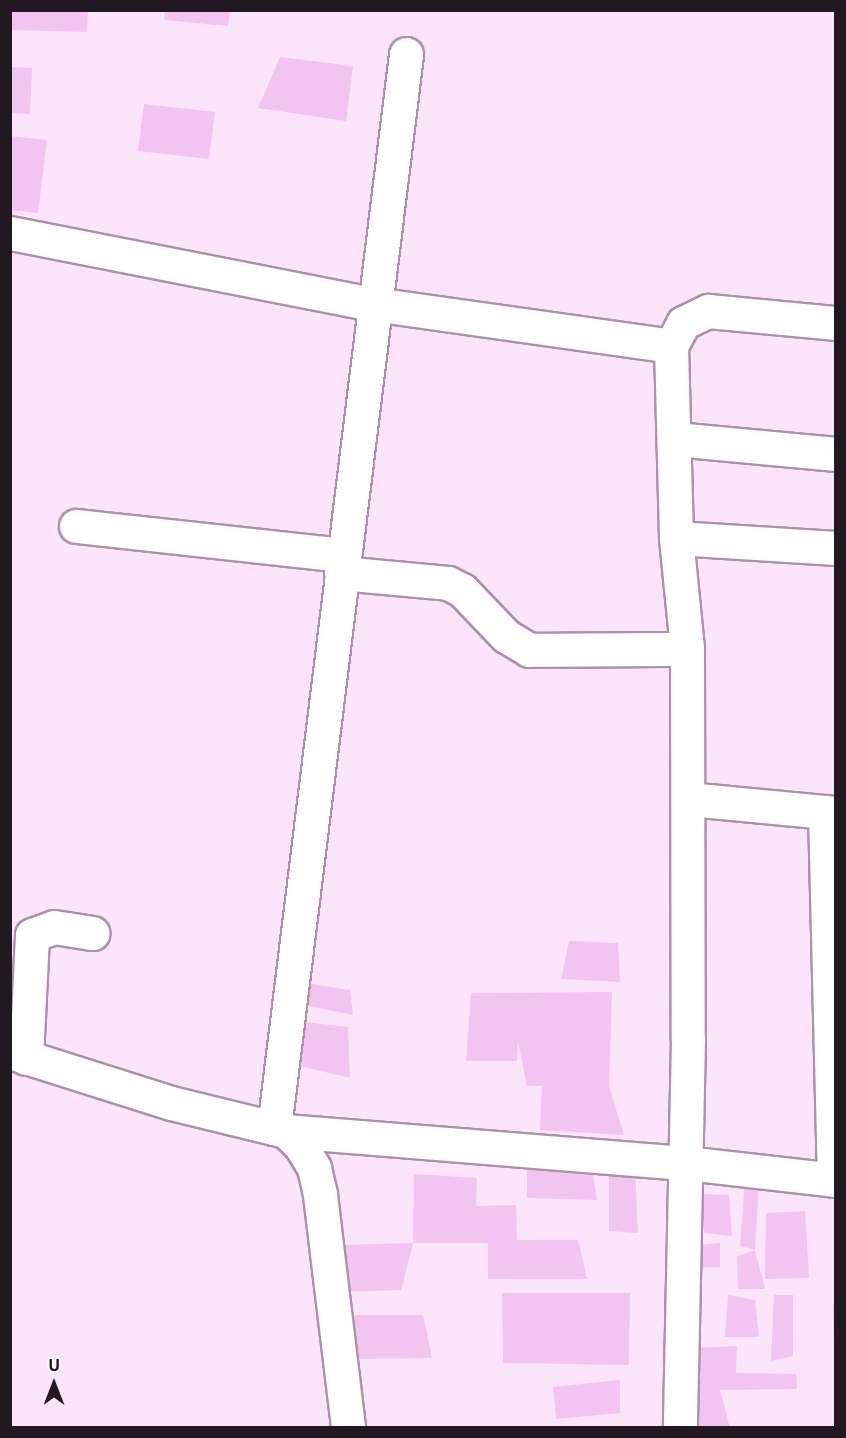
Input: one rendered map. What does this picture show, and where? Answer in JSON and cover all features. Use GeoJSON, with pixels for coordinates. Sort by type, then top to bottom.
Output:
{"type":"FeatureCollection","features":[{"type":"Feature","properties":{"kind":"street"},"geometry":{"type":"LineString","coordinates":[[348,1428],[320,1195],[314,1168],[280,1130],[342,564],[406,54]]}},
{"type":"Feature","properties":{"kind":"street"},"geometry":{"type":"LineString","coordinates":[[10,233],[373,304],[671,346]]}},
{"type":"Feature","properties":{"kind":"street"},"geometry":{"type":"LineString","coordinates":[[680,1428],[686,1162],[687,649],[676,538],[671,346],[683,323],[708,311],[836,323]]}},
{"type":"Feature","properties":{"kind":"street"},"geometry":{"type":"LineString","coordinates":[[675,438],[836,454]]}},
{"type":"Feature","properties":{"kind":"street"},"geometry":{"type":"LineString","coordinates":[[76,526],[342,564],[448,584],[462,590],[506,636],[529,650],[687,649]]}},
{"type":"Feature","properties":{"kind":"street"},"geometry":{"type":"LineString","coordinates":[[676,538],[836,548]]}},
{"type":"Feature","properties":{"kind":"street"},"geometry":{"type":"LineString","coordinates":[[93,933],[54,927],[32,935],[18,1055],[280,1130],[686,1162],[835,1180],[830,812],[688,799]]}},
{"type":"Feature","properties":{"kind":"building"},"geometry":{"type":"Polygon","coordinates":[[[10,10],[88,10],[87,32],[10,30],[10,10]]]}},
{"type":"Feature","properties":{"kind":"building"},"geometry":{"type":"Polygon","coordinates":[[[165,10],[230,10],[228,26],[164,20],[165,10]]]}},
{"type":"Feature","properties":{"kind":"building"},"geometry":{"type":"Polygon","coordinates":[[[280,57],[353,66],[346,121],[258,108],[280,57]]]}},
{"type":"Feature","properties":{"kind":"building"},"geometry":{"type":"Polygon","coordinates":[[[10,67],[32,68],[30,114],[10,113],[10,67]]]}},
{"type":"Feature","properties":{"kind":"building"},"geometry":{"type":"Polygon","coordinates":[[[144,104],[215,112],[209,159],[138,151],[144,104]]]}},
{"type":"Feature","properties":{"kind":"building"},"geometry":{"type":"Polygon","coordinates":[[[10,136],[47,140],[38,213],[10,210],[10,136]]]}},
{"type":"Feature","properties":{"kind":"building"},"geometry":{"type":"Polygon","coordinates":[[[569,941],[618,943],[620,982],[561,979],[569,941]]]}},
{"type":"Feature","properties":{"kind":"building"},"geometry":{"type":"Polygon","coordinates":[[[307,983],[350,990],[353,1015],[305,1005],[307,983]]]}},
{"type":"Feature","properties":{"kind":"building"},"geometry":{"type":"Polygon","coordinates":[[[612,992],[609,1086],[624,1135],[540,1130],[542,1086],[527,1086],[518,1042],[517,1061],[466,1061],[471,993],[612,992]]]}},
{"type":"Feature","properties":{"kind":"building"},"geometry":{"type":"Polygon","coordinates":[[[304,1022],[348,1027],[350,1078],[296,1065],[304,1022]]]}},
{"type":"Feature","properties":{"kind":"building"},"geometry":{"type":"Polygon","coordinates":[[[609,1156],[635,1170],[638,1233],[609,1231],[609,1156]]]}},
{"type":"Feature","properties":{"kind":"building"},"geometry":{"type":"Polygon","coordinates":[[[592,1169],[597,1200],[527,1198],[527,1170],[592,1169]]]}},
{"type":"Feature","properties":{"kind":"building"},"geometry":{"type":"Polygon","coordinates":[[[414,1174],[477,1178],[476,1206],[516,1205],[517,1240],[578,1240],[587,1279],[488,1279],[488,1243],[413,1243],[414,1174]]]}},
{"type":"Feature","properties":{"kind":"building"},"geometry":{"type":"Polygon","coordinates":[[[745,1180],[759,1180],[755,1250],[740,1246],[745,1180]]]}},
{"type":"Feature","properties":{"kind":"building"},"geometry":{"type":"Polygon","coordinates":[[[703,1194],[729,1195],[732,1236],[704,1233],[703,1194]]]}},
{"type":"Feature","properties":{"kind":"building"},"geometry":{"type":"Polygon","coordinates":[[[805,1211],[809,1278],[765,1279],[766,1213],[805,1211]]]}},
{"type":"Feature","properties":{"kind":"building"},"geometry":{"type":"Polygon","coordinates":[[[413,1243],[401,1290],[341,1292],[336,1245],[413,1243]]]}},
{"type":"Feature","properties":{"kind":"building"},"geometry":{"type":"Polygon","coordinates":[[[720,1243],[720,1267],[695,1268],[699,1245],[720,1243]]]}},
{"type":"Feature","properties":{"kind":"building"},"geometry":{"type":"Polygon","coordinates":[[[755,1250],[765,1289],[738,1289],[737,1256],[755,1250]]]}},
{"type":"Feature","properties":{"kind":"building"},"geometry":{"type":"Polygon","coordinates":[[[502,1293],[630,1293],[629,1365],[503,1363],[502,1293]]]}},
{"type":"Feature","properties":{"kind":"building"},"geometry":{"type":"Polygon","coordinates":[[[728,1295],[755,1300],[759,1337],[725,1337],[728,1295]]]}},
{"type":"Feature","properties":{"kind":"building"},"geometry":{"type":"Polygon","coordinates":[[[774,1295],[793,1295],[793,1356],[771,1361],[774,1295]]]}},
{"type":"Feature","properties":{"kind":"building"},"geometry":{"type":"Polygon","coordinates":[[[833,1304],[836,1304],[836,1343],[834,1343],[833,1304]]]}},
{"type":"Feature","properties":{"kind":"building"},"geometry":{"type":"Polygon","coordinates":[[[354,1315],[423,1315],[432,1358],[353,1359],[354,1315]]]}},
{"type":"Feature","properties":{"kind":"building"},"geometry":{"type":"Polygon","coordinates":[[[737,1346],[736,1373],[796,1374],[797,1389],[720,1390],[730,1428],[689,1428],[692,1348],[737,1346]]]}},
{"type":"Feature","properties":{"kind":"building"},"geometry":{"type":"Polygon","coordinates":[[[620,1380],[620,1413],[556,1419],[553,1387],[620,1380]]]}}]}
